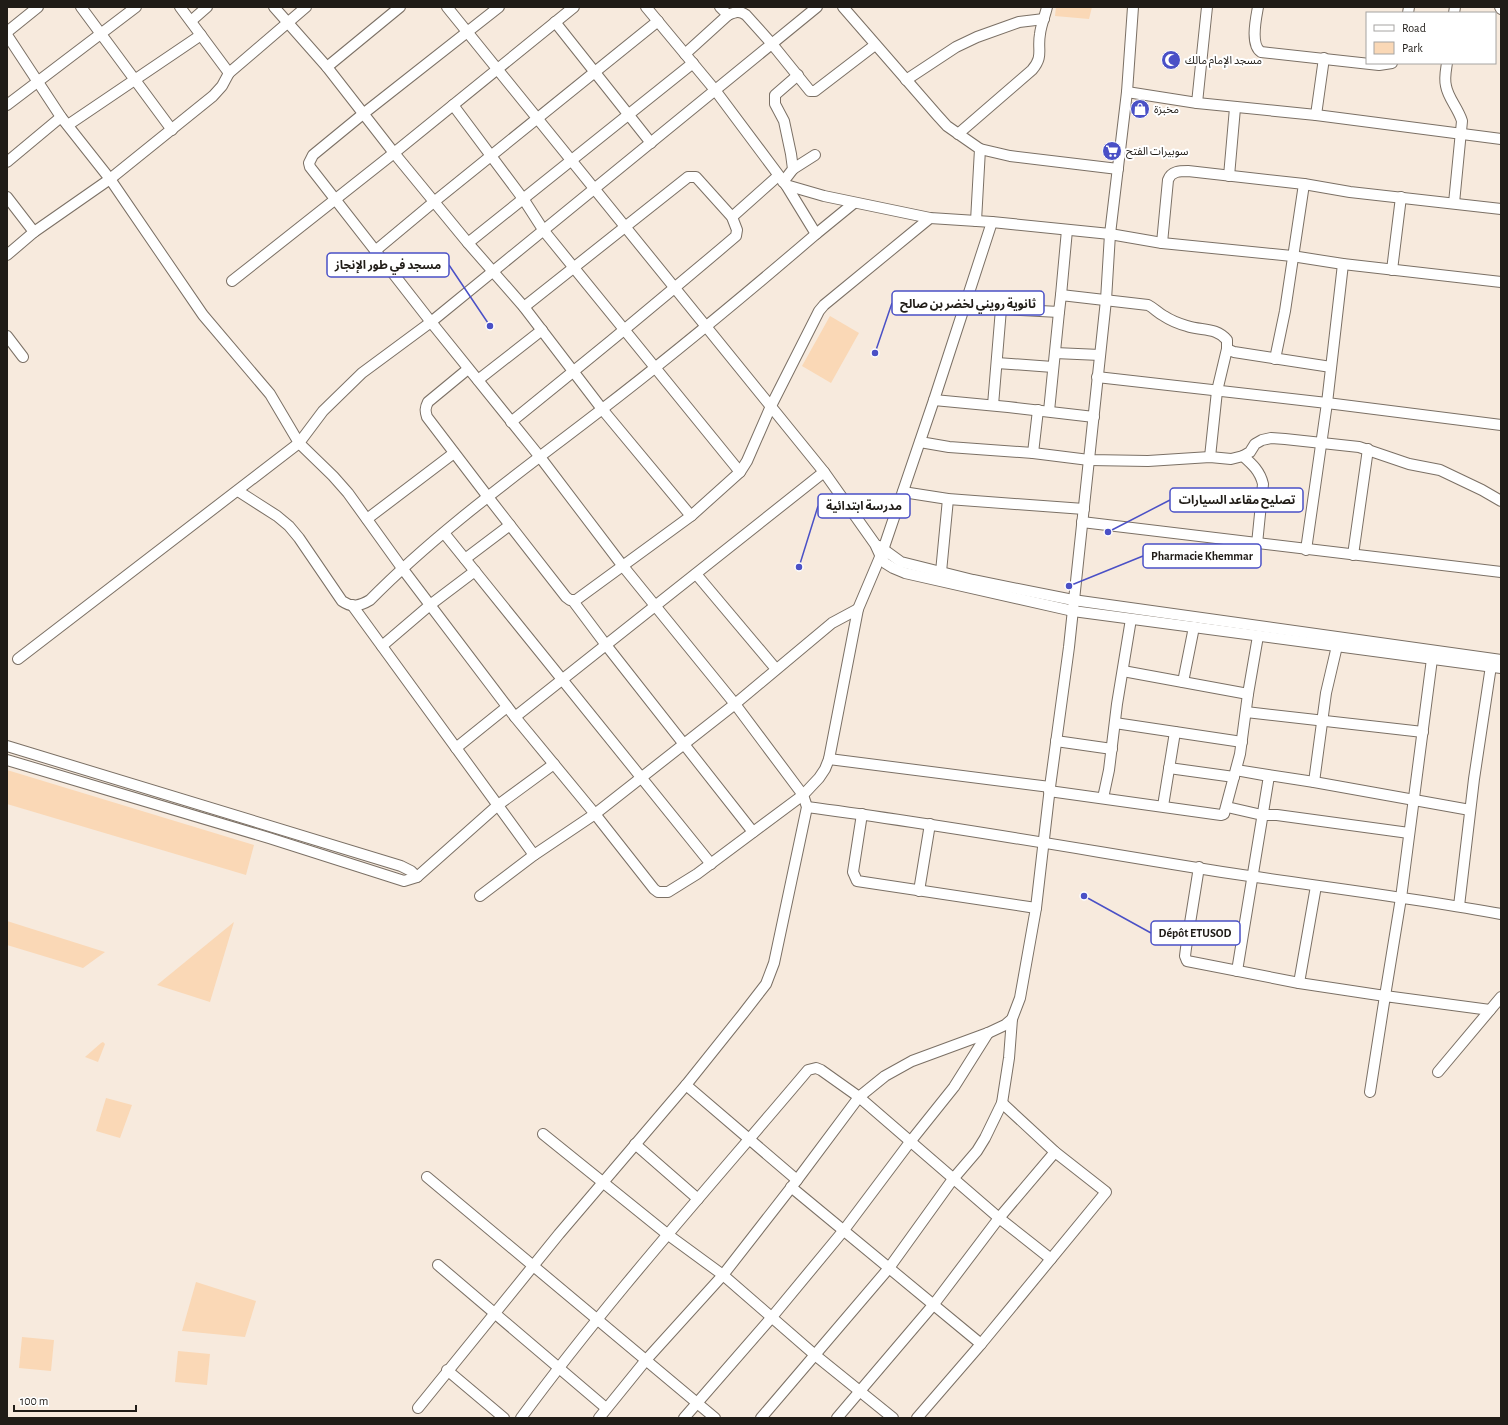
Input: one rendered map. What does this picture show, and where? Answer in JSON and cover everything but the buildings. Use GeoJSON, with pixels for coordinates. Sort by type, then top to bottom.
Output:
{"type":"FeatureCollection","features":[{"type":"Feature","properties":{"kind":"street"},"geometry":{"type":"LineString","coordinates":[[7,32],[38,7]]}},
{"type":"Feature","properties":{"kind":"street"},"geometry":{"type":"LineString","coordinates":[[81,7],[100,35],[136,80],[172,130]]}},
{"type":"Feature","properties":{"kind":"street"},"geometry":{"type":"LineString","coordinates":[[7,105],[136,7]]}},
{"type":"Feature","properties":{"kind":"street"},"geometry":{"type":"LineString","coordinates":[[180,7],[229,73]]}},
{"type":"Feature","properties":{"kind":"street"},"geometry":{"type":"LineString","coordinates":[[190,21],[207,7]]}},
{"type":"Feature","properties":{"kind":"street"},"geometry":{"type":"LineString","coordinates":[[274,7],[327,67],[394,153],[468,243],[524,307],[602,409],[691,516]]}},
{"type":"Feature","properties":{"kind":"street"},"geometry":{"type":"LineString","coordinates":[[7,255],[34,232],[110,179],[214,96],[222,86],[229,73],[306,7]]}},
{"type":"Feature","properties":{"kind":"street"},"geometry":{"type":"LineString","coordinates":[[327,67],[400,7]]}},
{"type":"Feature","properties":{"kind":"street"},"geometry":{"type":"LineString","coordinates":[[447,7],[824,472],[880,550],[885,563],[893,568],[922,578],[1072,611],[1496,667],[1470,810],[1459,906]]}},
{"type":"Feature","properties":{"kind":"street"},"geometry":{"type":"LineString","coordinates":[[418,1408],[447,1370],[602,1182],[686,1085],[766,984],[776,955],[807,807],[803,795],[734,704],[622,565],[540,457],[375,252],[310,167],[309,163],[313,155],[499,7]]}},
{"type":"Feature","properties":{"kind":"street"},"geometry":{"type":"LineString","coordinates":[[232,281],[394,153],[574,7]]}},
{"type":"Feature","properties":{"kind":"street"},"geometry":{"type":"LineString","coordinates":[[646,7],[715,90],[782,181],[816,234]]}},
{"type":"Feature","properties":{"kind":"street"},"geometry":{"type":"LineString","coordinates":[[720,7],[728,16]]}},
{"type":"Feature","properties":{"kind":"street"},"geometry":{"type":"LineString","coordinates":[[18,659],[299,443],[318,416],[348,385],[385,355],[431,322],[544,231],[817,7]]}},
{"type":"Feature","properties":{"kind":"street"},"geometry":{"type":"LineString","coordinates":[[843,7],[937,115],[958,134],[980,150],[1010,156],[1118,169]]}},
{"type":"Feature","properties":{"kind":"street"},"geometry":{"type":"LineString","coordinates":[[958,134],[1037,64],[1040,55],[1040,34],[1047,7]]}},
{"type":"Feature","properties":{"kind":"street"},"geometry":{"type":"LineString","coordinates":[[761,1418],[889,1268],[953,1179],[977,1151],[1002,1103],[1009,1058],[1012,1019],[1020,998],[1036,908],[1049,789],[1072,611],[1106,300],[1110,234],[1127,92],[1133,7]]}},
{"type":"Feature","properties":{"kind":"street"},"geometry":{"type":"LineString","coordinates":[[1197,103],[1207,7]]}},
{"type":"Feature","properties":{"kind":"street"},"geometry":{"type":"LineString","coordinates":[[1258,7],[1254,39],[1258,50],[1261,52],[1366,63]]}},
{"type":"Feature","properties":{"kind":"street"},"geometry":{"type":"LineString","coordinates":[[685,54],[728,16],[736,11],[743,13],[772,44],[810,91],[815,91],[876,45]]}},
{"type":"Feature","properties":{"kind":"street"},"geometry":{"type":"LineString","coordinates":[[906,80],[956,47],[977,37],[1019,22],[1044,19]]}},
{"type":"Feature","properties":{"kind":"street"},"geometry":{"type":"LineString","coordinates":[[375,252],[435,201],[658,21]]}},
{"type":"Feature","properties":{"kind":"street"},"geometry":{"type":"LineString","coordinates":[[555,22],[651,143]]}},
{"type":"Feature","properties":{"kind":"street"},"geometry":{"type":"LineString","coordinates":[[7,35],[61,117],[110,179],[203,315],[270,394],[299,443],[333,476],[367,519],[507,707],[654,889],[658,892],[668,892],[711,864],[803,795],[819,778],[825,769],[829,759],[858,609],[903,492],[992,222]]}},
{"type":"Feature","properties":{"kind":"street"},"geometry":{"type":"LineString","coordinates":[[68,125],[201,35]]}},
{"type":"Feature","properties":{"kind":"street"},"geometry":{"type":"LineString","coordinates":[[1316,115],[1324,58]]}},
{"type":"Feature","properties":{"kind":"street"},"geometry":{"type":"LineString","coordinates":[[468,243],[524,200],[693,63]]}},
{"type":"Feature","properties":{"kind":"street"},"geometry":{"type":"LineString","coordinates":[[1447,64],[1445,79],[1446,87],[1462,121],[1462,134],[1454,203]]}},
{"type":"Feature","properties":{"kind":"street"},"geometry":{"type":"LineString","coordinates":[[793,169],[788,137],[784,121],[775,104],[775,95],[798,75]]}},
{"type":"Feature","properties":{"kind":"street"},"geometry":{"type":"LineString","coordinates":[[1127,92],[1235,108],[1316,115],[1501,139]]}},
{"type":"Feature","properties":{"kind":"street"},"geometry":{"type":"LineString","coordinates":[[453,105],[524,200],[544,231],[740,472]]}},
{"type":"Feature","properties":{"kind":"street"},"geometry":{"type":"LineString","coordinates":[[1229,176],[1235,108]]}},
{"type":"Feature","properties":{"kind":"street"},"geometry":{"type":"LineString","coordinates":[[7,162],[61,117]]}},
{"type":"Feature","properties":{"kind":"street"},"geometry":{"type":"LineString","coordinates":[[976,221],[980,150]]}},
{"type":"Feature","properties":{"kind":"street"},"geometry":{"type":"LineString","coordinates":[[732,217],[782,181],[793,169],[815,155]]}},
{"type":"Feature","properties":{"kind":"street"},"geometry":{"type":"LineString","coordinates":[[1162,243],[1167,187],[1171,175],[1179,171],[1304,184],[1350,192],[1501,209]]}},
{"type":"Feature","properties":{"kind":"street"},"geometry":{"type":"LineString","coordinates":[[511,422],[574,372],[736,236],[737,230],[732,217],[696,177],[690,176],[524,307]]}},
{"type":"Feature","properties":{"kind":"street"},"geometry":{"type":"LineString","coordinates":[[782,181],[824,196],[930,218],[992,222],[1110,234],[1162,243],[1292,256],[1343,264],[1501,282]]}},
{"type":"Feature","properties":{"kind":"street"},"geometry":{"type":"LineString","coordinates":[[1275,359],[1285,311],[1292,256],[1304,184]]}},
{"type":"Feature","properties":{"kind":"street"},"geometry":{"type":"LineString","coordinates":[[7,197],[34,232]]}},
{"type":"Feature","properties":{"kind":"street"},"geometry":{"type":"LineString","coordinates":[[1392,270],[1401,197]]}},
{"type":"Feature","properties":{"kind":"street"},"geometry":{"type":"LineString","coordinates":[[238,491],[277,516],[289,526],[299,538],[342,601],[352,605],[358,605],[370,600],[402,568],[444,533],[654,368],[854,203]]}},
{"type":"Feature","properties":{"kind":"street"},"geometry":{"type":"LineString","coordinates":[[573,601],[580,598],[622,565],[691,516],[740,472],[747,461],[771,406],[814,320],[824,305],[930,218]]}},
{"type":"Feature","properties":{"kind":"street"},"geometry":{"type":"LineString","coordinates":[[1049,411],[1067,230]]}},
{"type":"Feature","properties":{"kind":"street"},"geometry":{"type":"LineString","coordinates":[[1306,550],[1322,443],[1343,264]]}},
{"type":"Feature","properties":{"kind":"street"},"geometry":{"type":"LineString","coordinates":[[1061,295],[1148,305],[1156,309],[1163,316],[1187,326],[1222,334],[1227,340],[1227,349],[1217,391],[1210,457]]}},
{"type":"Feature","properties":{"kind":"street"},"geometry":{"type":"LineString","coordinates":[[965,307],[1059,312]]}},
{"type":"Feature","properties":{"kind":"street"},"geometry":{"type":"LineString","coordinates":[[993,405],[1001,309]]}},
{"type":"Feature","properties":{"kind":"street"},"geometry":{"type":"LineString","coordinates":[[478,380],[542,330]]}},
{"type":"Feature","properties":{"kind":"street"},"geometry":{"type":"LineString","coordinates":[[7,336],[23,357]]}},
{"type":"Feature","properties":{"kind":"street"},"geometry":{"type":"LineString","coordinates":[[1227,349],[1234,352],[1331,367]]}},
{"type":"Feature","properties":{"kind":"street"},"geometry":{"type":"LineString","coordinates":[[1055,353],[1100,355]]}},
{"type":"Feature","properties":{"kind":"street"},"geometry":{"type":"LineString","coordinates":[[997,362],[1053,367]]}},
{"type":"Feature","properties":{"kind":"street"},"geometry":{"type":"LineString","coordinates":[[468,369],[428,402],[425,411],[427,417],[566,597],[573,601],[753,832]]}},
{"type":"Feature","properties":{"kind":"street"},"geometry":{"type":"LineString","coordinates":[[1098,378],[1327,403],[1501,425]]}},
{"type":"Feature","properties":{"kind":"street"},"geometry":{"type":"LineString","coordinates":[[934,400],[993,405],[1094,417]]}},
{"type":"Feature","properties":{"kind":"street"},"geometry":{"type":"LineString","coordinates":[[1033,454],[1038,410]]}},
{"type":"Feature","properties":{"kind":"street"},"geometry":{"type":"LineString","coordinates":[[920,442],[949,447],[1089,460],[1148,461],[1210,457],[1231,459],[1250,452],[1255,444],[1262,440],[1271,438],[1322,443],[1368,449],[1409,464],[1440,470],[1501,501]]}},
{"type":"Feature","properties":{"kind":"street"},"geometry":{"type":"LineString","coordinates":[[1353,555],[1368,449]]}},
{"type":"Feature","properties":{"kind":"street"},"geometry":{"type":"LineString","coordinates":[[367,519],[454,453]]}},
{"type":"Feature","properties":{"kind":"street"},"geometry":{"type":"LineString","coordinates":[[1242,456],[1258,470],[1263,484],[1257,544]]}},
{"type":"Feature","properties":{"kind":"street"},"geometry":{"type":"LineString","coordinates":[[515,717],[824,472]]}},
{"type":"Feature","properties":{"kind":"street"},"geometry":{"type":"LineString","coordinates":[[903,492],[948,499],[1084,509]]}},
{"type":"Feature","properties":{"kind":"street"},"geometry":{"type":"LineString","coordinates":[[942,572],[948,499]]}},
{"type":"Feature","properties":{"kind":"street"},"geometry":{"type":"LineString","coordinates":[[1082,522],[1306,550],[1501,572]]}},
{"type":"Feature","properties":{"kind":"street"},"geometry":{"type":"LineString","coordinates":[[465,559],[510,525]]}},
{"type":"Feature","properties":{"kind":"street"},"geometry":{"type":"LineString","coordinates":[[444,533],[711,864]]}},
{"type":"Feature","properties":{"kind":"street"},"geometry":{"type":"LineString","coordinates":[[880,550],[901,562],[973,580],[1073,600],[1501,660]]}},
{"type":"Feature","properties":{"kind":"street"},"geometry":{"type":"LineString","coordinates":[[382,646],[430,605],[475,571]]}},
{"type":"Feature","properties":{"kind":"street"},"geometry":{"type":"LineString","coordinates":[[696,574],[776,669]]}},
{"type":"Feature","properties":{"kind":"street"},"geometry":{"type":"LineString","coordinates":[[352,605],[534,855]]}},
{"type":"Feature","properties":{"kind":"street"},"geometry":{"type":"LineString","coordinates":[[480,896],[534,855],[594,814],[734,704],[832,623],[858,609]]}},
{"type":"Feature","properties":{"kind":"street"},"geometry":{"type":"LineString","coordinates":[[1103,798],[1112,749],[1131,618]]}},
{"type":"Feature","properties":{"kind":"street"},"geometry":{"type":"LineString","coordinates":[[1183,682],[1194,627]]}},
{"type":"Feature","properties":{"kind":"street"},"geometry":{"type":"LineString","coordinates":[[829,759],[1049,789],[1221,815],[1226,812],[1242,742],[1248,694],[1258,636]]}},
{"type":"Feature","properties":{"kind":"street"},"geometry":{"type":"LineString","coordinates":[[1314,782],[1326,693],[1337,646]]}},
{"type":"Feature","properties":{"kind":"street"},"geometry":{"type":"LineString","coordinates":[[1370,1092],[1401,898],[1432,659]]}},
{"type":"Feature","properties":{"kind":"street"},"geometry":{"type":"LineString","coordinates":[[1123,671],[1248,694]]}},
{"type":"Feature","properties":{"kind":"street"},"geometry":{"type":"LineString","coordinates":[[456,748],[507,707]]}},
{"type":"Feature","properties":{"kind":"street"},"geometry":{"type":"LineString","coordinates":[[1246,712],[1422,732]]}},
{"type":"Feature","properties":{"kind":"street"},"geometry":{"type":"LineString","coordinates":[[1115,723],[1242,742]]}},
{"type":"Feature","properties":{"kind":"street"},"geometry":{"type":"LineString","coordinates":[[1163,806],[1175,732]]}},
{"type":"Feature","properties":{"kind":"street"},"geometry":{"type":"LineString","coordinates":[[1056,741],[1112,749]]}},
{"type":"Feature","properties":{"kind":"street"},"geometry":{"type":"LineString","coordinates":[[7,746],[401,866],[411,871],[417,877]]}},
{"type":"Feature","properties":{"kind":"street"},"geometry":{"type":"LineString","coordinates":[[7,760],[269,838],[399,880],[408,880],[417,877],[498,805],[554,764]]}},
{"type":"Feature","properties":{"kind":"street"},"geometry":{"type":"LineString","coordinates":[[1169,768],[1314,782],[1470,810]]}},
{"type":"Feature","properties":{"kind":"street"},"geometry":{"type":"LineString","coordinates":[[1235,774],[1269,776],[1237,971]]}},
{"type":"Feature","properties":{"kind":"street"},"geometry":{"type":"LineString","coordinates":[[807,807],[930,824],[1199,868],[1459,906],[1501,914]]}},
{"type":"Feature","properties":{"kind":"street"},"geometry":{"type":"LineString","coordinates":[[1227,807],[1262,815],[1409,834]]}},
{"type":"Feature","properties":{"kind":"street"},"geometry":{"type":"LineString","coordinates":[[862,814],[853,872],[858,881],[1036,908]]}},
{"type":"Feature","properties":{"kind":"street"},"geometry":{"type":"LineString","coordinates":[[919,891],[930,824]]}},
{"type":"Feature","properties":{"kind":"street"},"geometry":{"type":"LineString","coordinates":[[1199,868],[1186,948],[1186,959],[1192,963],[1299,983],[1490,1010]]}},
{"type":"Feature","properties":{"kind":"street"},"geometry":{"type":"LineString","coordinates":[[1299,983],[1316,886]]}},
{"type":"Feature","properties":{"kind":"street"},"geometry":{"type":"LineString","coordinates":[[1438,1072],[1490,1010],[1500,1001]]}},
{"type":"Feature","properties":{"kind":"street"},"geometry":{"type":"LineString","coordinates":[[599,1418],[646,1360],[723,1275],[859,1097],[885,1076],[912,1060],[988,1033],[1005,1025],[1012,1019]]}},
{"type":"Feature","properties":{"kind":"street"},"geometry":{"type":"LineString","coordinates":[[684,1418],[844,1230],[910,1142],[954,1087],[988,1033]]}},
{"type":"Feature","properties":{"kind":"street"},"geometry":{"type":"LineString","coordinates":[[521,1418],[558,1369],[667,1234],[808,1070],[812,1068],[821,1070],[859,1097],[999,1218],[1051,1259]]}},
{"type":"Feature","properties":{"kind":"street"},"geometry":{"type":"LineString","coordinates":[[686,1085],[750,1139],[844,1230],[981,1344]]}},
{"type":"Feature","properties":{"kind":"street"},"geometry":{"type":"LineString","coordinates":[[917,1418],[981,1344],[1106,1192],[1055,1152],[1002,1103]]}},
{"type":"Feature","properties":{"kind":"street"},"geometry":{"type":"LineString","coordinates":[[543,1134],[667,1234],[723,1275],[772,1316],[815,1355],[893,1418]]}},
{"type":"Feature","properties":{"kind":"street"},"geometry":{"type":"LineString","coordinates":[[635,1144],[698,1199]]}},
{"type":"Feature","properties":{"kind":"street"},"geometry":{"type":"LineString","coordinates":[[837,1418],[934,1304],[999,1218],[1055,1152]]}},
{"type":"Feature","properties":{"kind":"street"},"geometry":{"type":"LineString","coordinates":[[427,1177],[715,1418]]}},
{"type":"Feature","properties":{"kind":"street"},"geometry":{"type":"LineString","coordinates":[[438,1265],[493,1314],[606,1408]]}},
{"type":"Feature","properties":{"kind":"street"},"geometry":{"type":"LineString","coordinates":[[447,1370],[504,1418]]}},
{"type":"Feature","properties":{"kind":"green space"},"geometry":{"type":"Polygon","coordinates":[[[1056,7],[1092,7],[1089,19],[1055,16],[1056,7]]]}},
{"type":"Feature","properties":{"kind":"green space"},"geometry":{"type":"Polygon","coordinates":[[[830,316],[859,333],[831,383],[802,366],[830,316]]]}},
{"type":"Feature","properties":{"kind":"green space"},"geometry":{"type":"Polygon","coordinates":[[[7,770],[254,845],[246,875],[7,804],[7,770]]]}},
{"type":"Feature","properties":{"kind":"green space"},"geometry":{"type":"Polygon","coordinates":[[[7,921],[105,952],[83,968],[7,945],[7,921]]]}},
{"type":"Feature","properties":{"kind":"green space"},"geometry":{"type":"Polygon","coordinates":[[[234,922],[210,1002],[157,985],[234,922]]]}},
{"type":"Feature","properties":{"kind":"green space"},"geometry":{"type":"Polygon","coordinates":[[[103,1042],[105,1044],[98,1062],[85,1057],[101,1043],[103,1042]]]}},
{"type":"Feature","properties":{"kind":"green space"},"geometry":{"type":"Polygon","coordinates":[[[106,1098],[132,1105],[120,1138],[96,1131],[106,1098]]]}},
{"type":"Feature","properties":{"kind":"green space"},"geometry":{"type":"Polygon","coordinates":[[[196,1282],[256,1301],[245,1337],[182,1331],[196,1282]]]}},
{"type":"Feature","properties":{"kind":"green space"},"geometry":{"type":"Polygon","coordinates":[[[22,1337],[54,1340],[51,1371],[19,1368],[22,1337]]]}},
{"type":"Feature","properties":{"kind":"green space"},"geometry":{"type":"Polygon","coordinates":[[[178,1351],[210,1354],[207,1385],[175,1382],[178,1351]]]}},
{"type":"Feature","properties":{"kind":"place","name":"مسجد الإمام مالك"},"geometry":{"type":"Point","coordinates":[1171,60]}},
{"type":"Feature","properties":{"kind":"place","name":"مخبزة"},"geometry":{"type":"Point","coordinates":[1140,109]}},
{"type":"Feature","properties":{"kind":"place","name":"سوبيرات الفتح"},"geometry":{"type":"Point","coordinates":[1112,151]}},
{"type":"Feature","properties":{"kind":"place","name":"مسجد في طور الإنجاز"},"geometry":{"type":"Point","coordinates":[490,326]}},
{"type":"Feature","properties":{"kind":"place","name":"ثانوية رويني لخضر بن صالح"},"geometry":{"type":"Point","coordinates":[875,353]}},
{"type":"Feature","properties":{"kind":"place","name":"تصليح مقاعد السيارات"},"geometry":{"type":"Point","coordinates":[1108,532]}},
{"type":"Feature","properties":{"kind":"place","name":"مدرسة ابتدائية"},"geometry":{"type":"Point","coordinates":[799,567]}},
{"type":"Feature","properties":{"kind":"place","name":"Pharmacie Khemmar"},"geometry":{"type":"Point","coordinates":[1069,586]}},
{"type":"Feature","properties":{"kind":"place","name":"Dépôt ETUSOD"},"geometry":{"type":"Point","coordinates":[1084,896]}}]}
